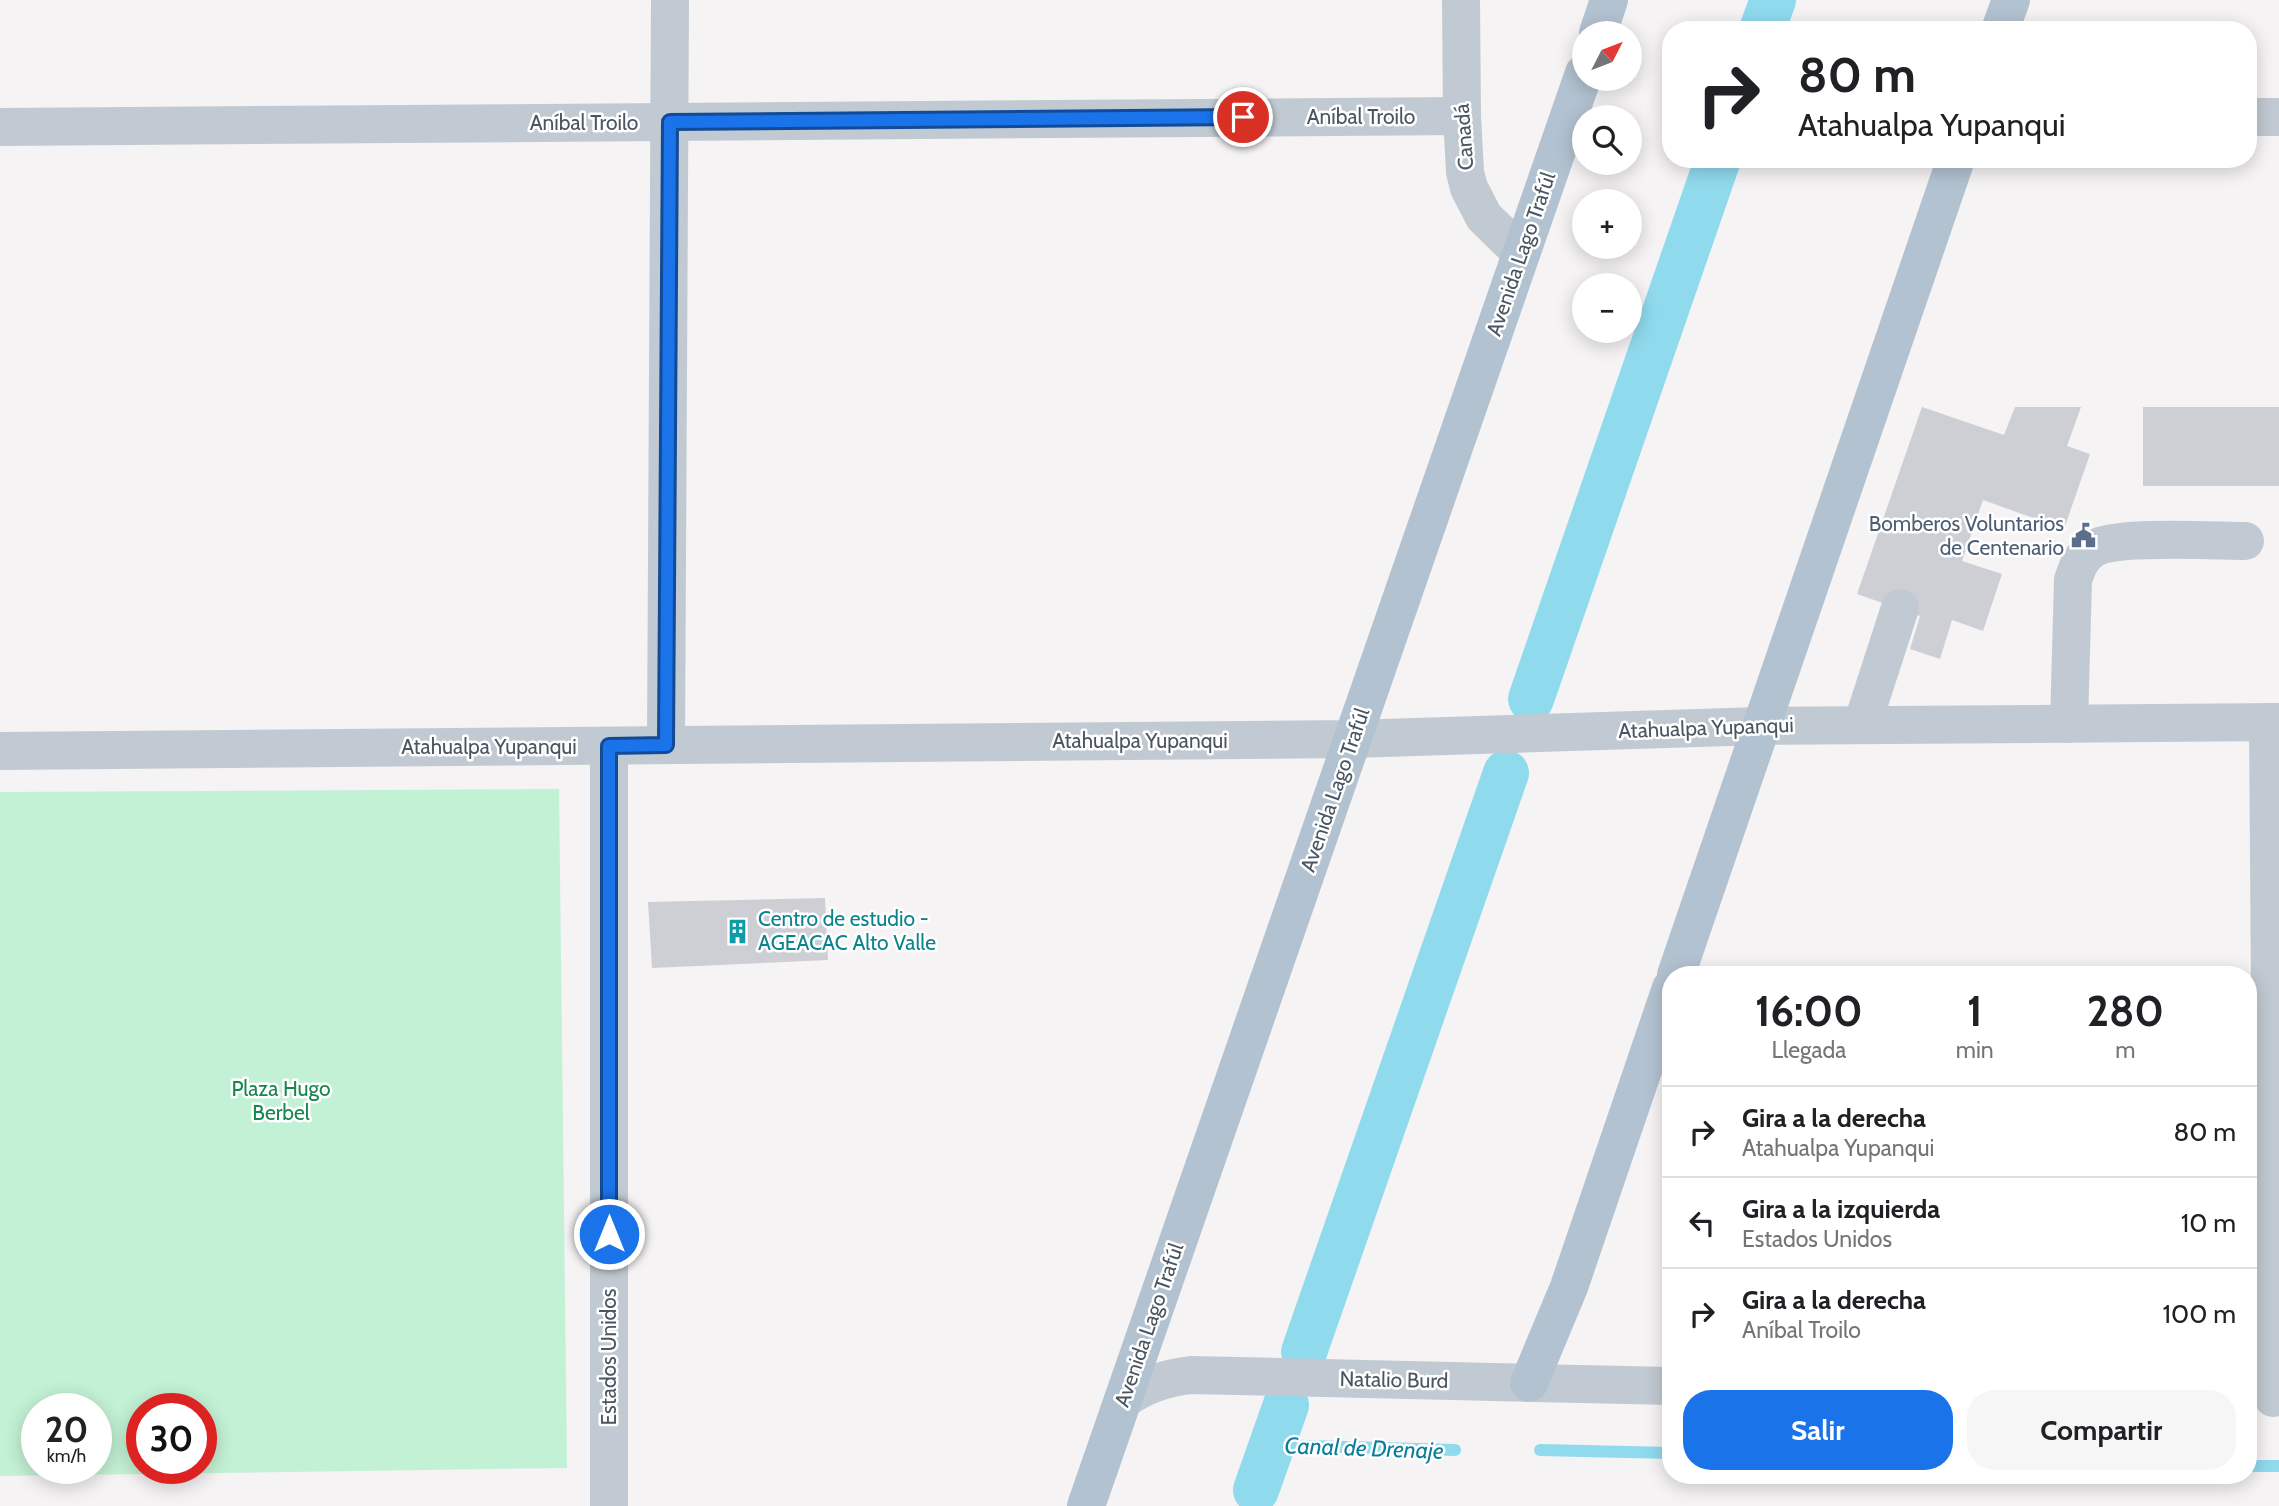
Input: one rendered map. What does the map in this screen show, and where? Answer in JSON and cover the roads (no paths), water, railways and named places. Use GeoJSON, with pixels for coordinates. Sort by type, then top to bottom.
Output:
{"type":"FeatureCollection","features":[{"type":"Feature","properties":{"kind":"main road"},"geometry":{"type":"LineString","coordinates":[[1602,21],[1609,0]]}},
{"type":"Feature","properties":{"kind":"main road"},"geometry":{"type":"LineString","coordinates":[[2003,21],[2011,0]]}},
{"type":"Feature","properties":{"kind":"main road","name":"Avenida Lago Trafúl"},"geometry":{"type":"LineString","coordinates":[[1086,1506],[1578,91]]}},
{"type":"Feature","properties":{"kind":"main road"},"geometry":{"type":"LineString","coordinates":[[1679,966],[1953,168]]}},
{"type":"Feature","properties":{"kind":"main road"},"geometry":{"type":"LineString","coordinates":[[1529,1383],[1569,1287],[1662,1014]]}},
{"type":"Feature","properties":{"kind":"street"},"geometry":{"type":"LineString","coordinates":[[666,745],[670,0]]}},
{"type":"Feature","properties":{"kind":"street","name":"Canadá"},"geometry":{"type":"LineString","coordinates":[[1461,0],[1465,172],[1475,204],[1494,230],[1521,253]]}},
{"type":"Feature","properties":{"kind":"street","name":"Aníbal Troilo"},"geometry":{"type":"LineString","coordinates":[[0,127],[1462,116]]}},
{"type":"Feature","properties":{"kind":"street"},"geometry":{"type":"LineString","coordinates":[[2257,117],[2279,117]]}},
{"type":"Feature","properties":{"kind":"street"},"geometry":{"type":"LineString","coordinates":[[2069,724],[2073,580],[2077,566],[2084,556],[2094,548],[2116,541],[2245,541]]}},
{"type":"Feature","properties":{"kind":"street"},"geometry":{"type":"LineString","coordinates":[[1862,725],[1900,608]]}},
{"type":"Feature","properties":{"kind":"street"},"geometry":{"type":"LineString","coordinates":[[2267,1398],[2273,722]]}},
{"type":"Feature","properties":{"kind":"street","name":"Atahualpa Yupanqui"},"geometry":{"type":"LineString","coordinates":[[0,751],[1352,739],[1761,726],[2273,722]]}},
{"type":"Feature","properties":{"kind":"street","name":"Estados Unidos"},"geometry":{"type":"LineString","coordinates":[[608,1506],[609,746]]}},
{"type":"Feature","properties":{"kind":"street","name":"Natalio Burd"},"geometry":{"type":"LineString","coordinates":[[1123,1400],[1147,1385],[1191,1375],[1662,1386]]}},
{"type":"Feature","properties":{"kind":"waterway"},"geometry":{"type":"LineString","coordinates":[[1765,21],[1773,0]]}},
{"type":"Feature","properties":{"kind":"waterway"},"geometry":{"type":"LineString","coordinates":[[1531,699],[1715,168]]}},
{"type":"Feature","properties":{"kind":"waterway"},"geometry":{"type":"LineString","coordinates":[[1304,1352],[1506,773]]}},
{"type":"Feature","properties":{"kind":"waterway","name":"Canal de Drenaje"},"geometry":{"type":"LineString","coordinates":[[1256,1490],[1286,1405]]}},
{"type":"Feature","properties":{"kind":"waterway","name":"Canal de Drenaje"},"geometry":{"type":"LineString","coordinates":[[1272,1445],[1455,1450]]}},
{"type":"Feature","properties":{"kind":"waterway","name":"Canal de Drenaje"},"geometry":{"type":"LineString","coordinates":[[1540,1450],[1662,1453]]}},
{"type":"Feature","properties":{"kind":"waterway","name":"Canal de Drenaje"},"geometry":{"type":"LineString","coordinates":[[2257,1466],[2279,1466]]}},
{"type":"Feature","properties":{"kind":"place","name":"Bomberos Voluntarios de Centenario"},"geometry":{"type":"Point","coordinates":[2084,536]}},
{"type":"Feature","properties":{"kind":"place","name":"Centro de estudio - AGEACAC Alto Valle"},"geometry":{"type":"Point","coordinates":[738,931]}},
{"type":"Feature","properties":{"kind":"park label","name":"Plaza Hugo Berbel"},"geometry":{"type":"Point","coordinates":[281,1101]}}]}
